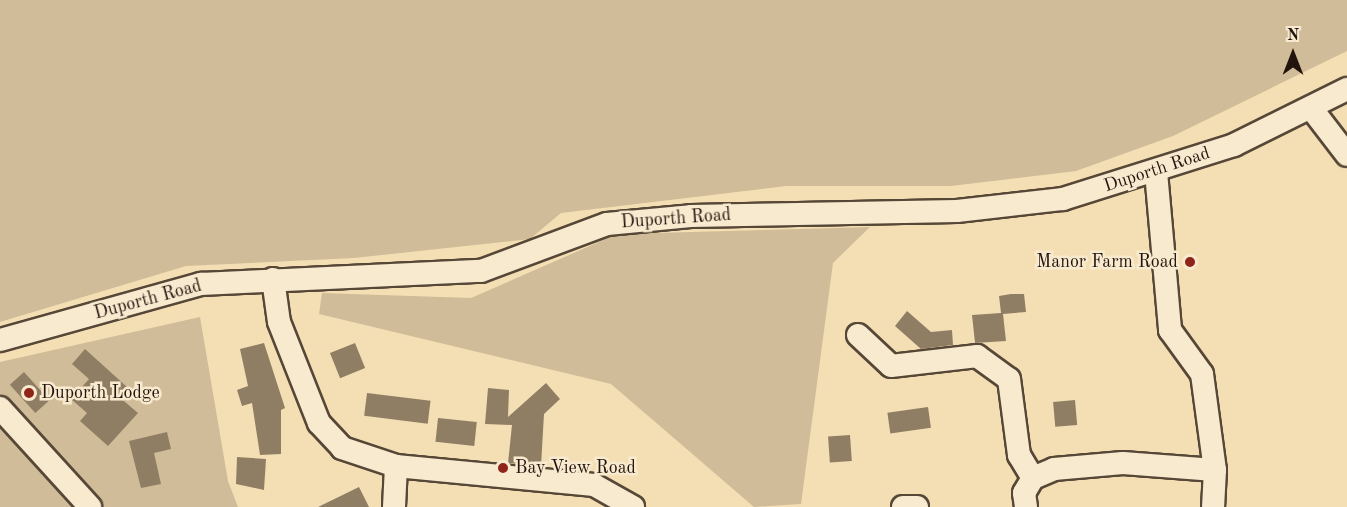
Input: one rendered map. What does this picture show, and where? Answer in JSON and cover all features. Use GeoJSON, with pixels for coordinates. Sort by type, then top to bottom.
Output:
{"type":"FeatureCollection","features":[{"type":"Feature","properties":{"kind":"street","name":"Duporth Road"},"geometry":{"type":"LineString","coordinates":[[0,340],[201,284],[481,271],[607,224],[690,216],[957,211],[1063,198],[1156,172],[1234,145],[1347,89]]}},
{"type":"Feature","properties":{"kind":"street"},"geometry":{"type":"LineString","coordinates":[[1311,108],[1347,155]]}},
{"type":"Feature","properties":{"kind":"street"},"geometry":{"type":"LineString","coordinates":[[1156,172],[1170,330],[1202,374],[1215,470],[1213,507]]}},
{"type":"Feature","properties":{"kind":"street"},"geometry":{"type":"LineString","coordinates":[[273,279],[279,322],[319,423],[342,448],[396,466],[594,485],[623,504]]}},
{"type":"Feature","properties":{"kind":"street"},"geometry":{"type":"LineString","coordinates":[[858,335],[891,366],[977,356],[1010,379],[1019,455],[1033,478]]}},
{"type":"Feature","properties":{"kind":"street"},"geometry":{"type":"LineString","coordinates":[[0,408],[90,507]]}},
{"type":"Feature","properties":{"kind":"street"},"geometry":{"type":"LineString","coordinates":[[1026,507],[1024,493],[1033,478],[1054,469],[1123,463],[1215,470]]}},
{"type":"Feature","properties":{"kind":"street"},"geometry":{"type":"LineString","coordinates":[[394,507],[396,466]]}},
{"type":"Feature","properties":{"kind":"street"},"geometry":{"type":"LineString","coordinates":[[903,507],[917,507]]}},
{"type":"Feature","properties":{"kind":"shaded area"},"geometry":{"type":"Polygon","coordinates":[[[0,0],[1347,0],[1347,51],[1173,136],[1076,171],[951,186],[786,186],[561,213],[530,239],[354,258],[186,266],[0,322],[0,0]]]}},
{"type":"Feature","properties":{"kind":"shaded area"},"geometry":{"type":"Polygon","coordinates":[[[870,227],[833,263],[801,504],[754,507],[611,384],[319,314],[322,293],[471,298],[617,234],[870,227]]]}},
{"type":"Feature","properties":{"kind":"shaded area"},"geometry":{"type":"Polygon","coordinates":[[[200,317],[228,481],[238,507],[0,507],[0,362],[200,317]]]}},
{"type":"Feature","properties":{"kind":"building"},"geometry":{"type":"Polygon","coordinates":[[[1024,294],[1026,312],[1003,314],[1006,341],[975,343],[972,315],[1001,313],[999,296],[1024,294]]]}},
{"type":"Feature","properties":{"kind":"building"},"geometry":{"type":"Polygon","coordinates":[[[907,311],[931,332],[952,330],[953,345],[921,349],[895,326],[907,311]]]}},
{"type":"Feature","properties":{"kind":"building"},"geometry":{"type":"Polygon","coordinates":[[[264,343],[285,408],[281,410],[281,454],[260,455],[252,403],[242,406],[237,390],[248,386],[240,349],[264,343]]]}},
{"type":"Feature","properties":{"kind":"building"},"geometry":{"type":"Polygon","coordinates":[[[355,343],[365,368],[340,378],[330,353],[355,343]]]}},
{"type":"Feature","properties":{"kind":"building"},"geometry":{"type":"Polygon","coordinates":[[[85,349],[127,387],[118,396],[138,413],[108,446],[80,421],[87,413],[71,399],[89,379],[72,364],[85,349]]]}},
{"type":"Feature","properties":{"kind":"building","name":"Duporth Lodge"},"geometry":{"type":"Polygon","coordinates":[[[24,372],[49,400],[35,413],[10,385],[24,372]]]}},
{"type":"Feature","properties":{"kind":"building"},"geometry":{"type":"Polygon","coordinates":[[[546,383],[560,399],[544,414],[541,466],[508,463],[512,425],[485,424],[488,388],[509,390],[508,417],[546,383]]]}},
{"type":"Feature","properties":{"kind":"building"},"geometry":{"type":"Polygon","coordinates":[[[367,393],[431,401],[428,424],[364,416],[367,393]]]}},
{"type":"Feature","properties":{"kind":"building"},"geometry":{"type":"Polygon","coordinates":[[[1075,400],[1077,425],[1055,427],[1053,402],[1075,400]]]}},
{"type":"Feature","properties":{"kind":"building"},"geometry":{"type":"Polygon","coordinates":[[[928,407],[931,428],[890,434],[887,413],[928,407]]]}},
{"type":"Feature","properties":{"kind":"building"},"geometry":{"type":"Polygon","coordinates":[[[438,418],[477,422],[474,446],[435,442],[438,418]]]}},
{"type":"Feature","properties":{"kind":"building"},"geometry":{"type":"Polygon","coordinates":[[[167,432],[171,449],[154,453],[161,484],[141,488],[129,441],[167,432]]]}},
{"type":"Feature","properties":{"kind":"building"},"geometry":{"type":"Polygon","coordinates":[[[850,435],[852,461],[830,462],[828,437],[850,435]]]}},
{"type":"Feature","properties":{"kind":"building"},"geometry":{"type":"Polygon","coordinates":[[[237,457],[266,459],[264,490],[236,484],[237,457]]]}},
{"type":"Feature","properties":{"kind":"building"},"geometry":{"type":"Polygon","coordinates":[[[359,487],[369,507],[318,507],[359,487]]]}},
{"type":"Feature","properties":{"kind":"place","name":"Manor Farm Road"},"geometry":{"type":"Point","coordinates":[1190,262]}},
{"type":"Feature","properties":{"kind":"place","name":"Duporth Lodge"},"geometry":{"type":"Point","coordinates":[29,393]}},
{"type":"Feature","properties":{"kind":"place","name":"Bay View Road"},"geometry":{"type":"Point","coordinates":[503,468]}}]}
